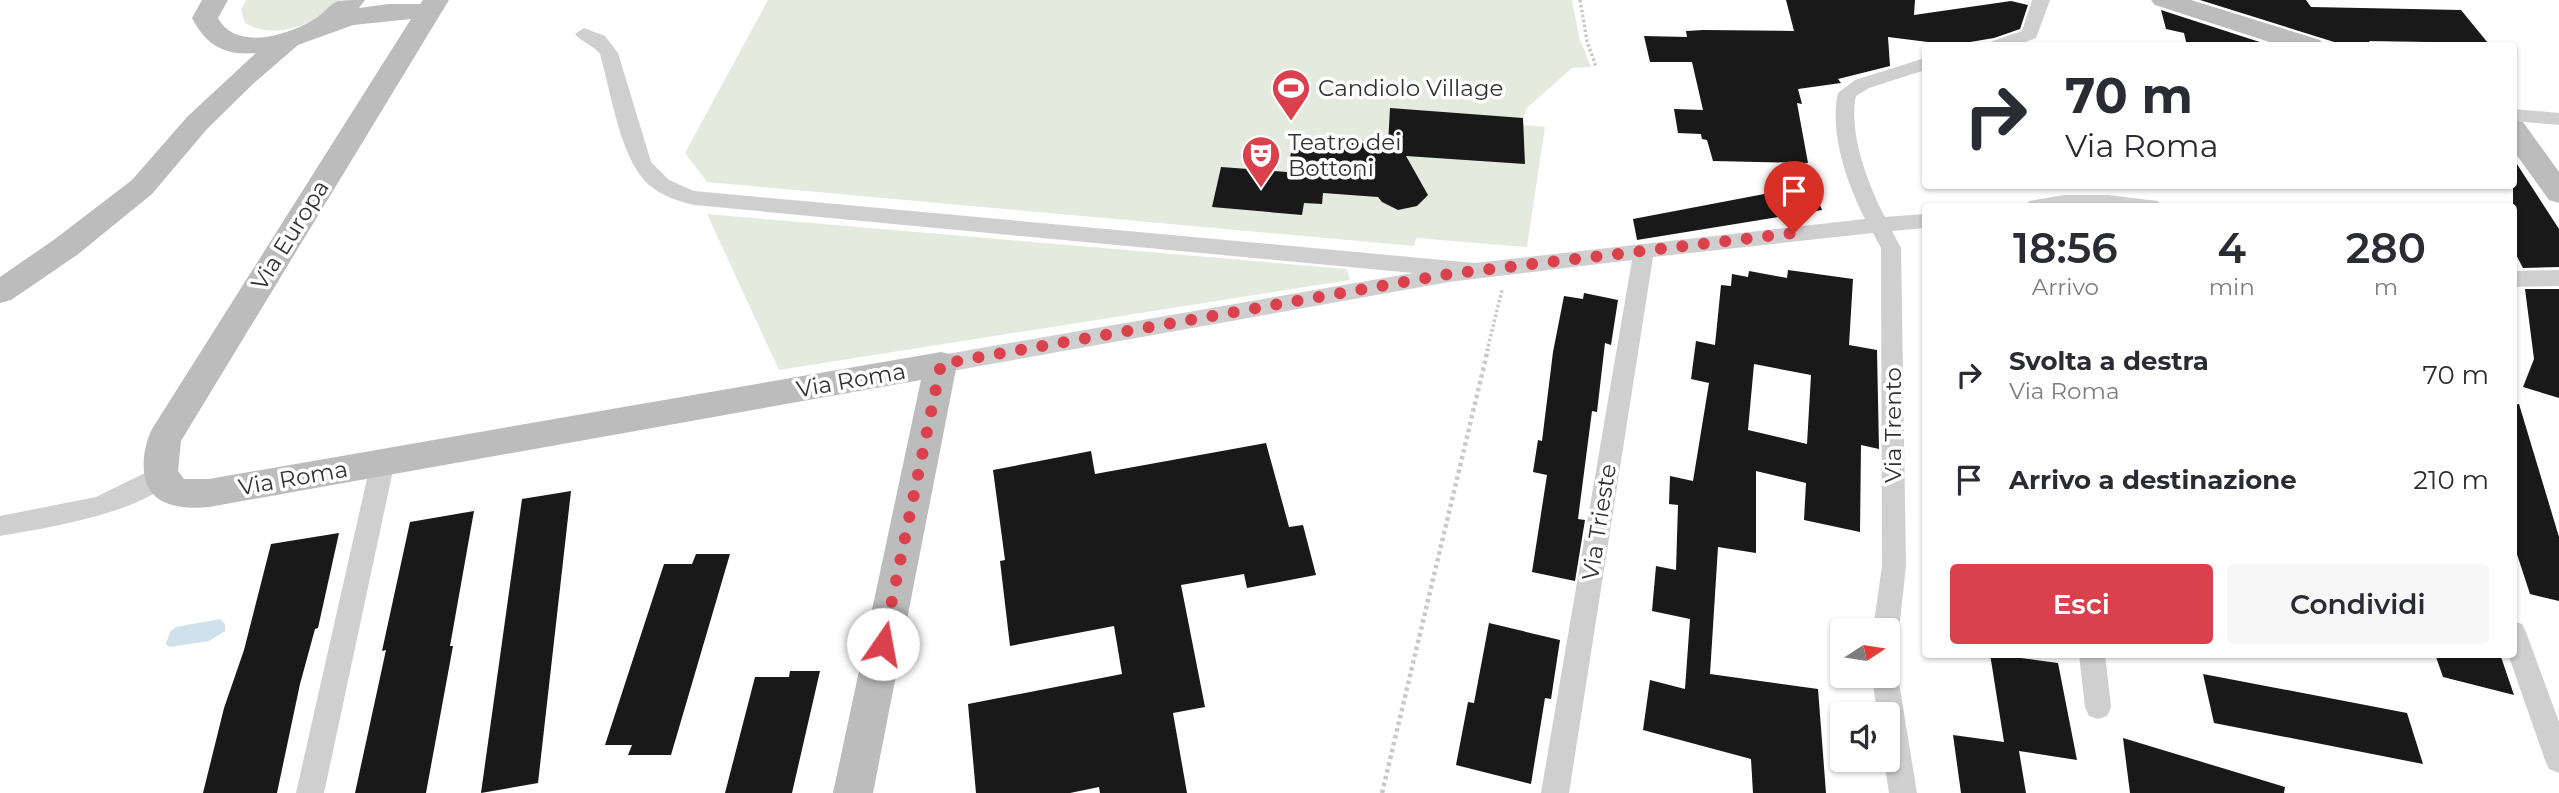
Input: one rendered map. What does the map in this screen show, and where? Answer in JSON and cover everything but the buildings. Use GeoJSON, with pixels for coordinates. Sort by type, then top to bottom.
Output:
{"type":"FeatureCollection","features":[{"type":"Feature","properties":{"kind":"street"},"geometry":{"type":"LineString","coordinates":[[215,0],[205,18],[207,30],[219,40],[238,45],[262,45],[288,40],[323,26],[383,11],[431,7]]}},
{"type":"Feature","properties":{"kind":"street"},"geometry":{"type":"LineString","coordinates":[[323,26],[338,16],[352,0]]}},
{"type":"Feature","properties":{"kind":"street"},"geometry":{"type":"LineString","coordinates":[[2007,42],[2030,34],[2041,0]]}},
{"type":"Feature","properties":{"kind":"street"},"geometry":{"type":"LineString","coordinates":[[2164,0],[2298,42]]}},
{"type":"Feature","properties":{"kind":"street","name":"Via Europa"},"geometry":{"type":"LineString","coordinates":[[162,475],[160,461],[164,439],[431,7]]}},
{"type":"Feature","properties":{"kind":"street"},"geometry":{"type":"LineString","coordinates":[[584,34],[599,40],[609,53],[639,158],[645,170],[664,187],[685,196],[1477,271]]}},
{"type":"Feature","properties":{"kind":"street"},"geometry":{"type":"LineString","coordinates":[[197,123],[218,73],[219,40]]}},
{"type":"Feature","properties":{"kind":"street"},"geometry":{"type":"LineString","coordinates":[[0,292],[66,247],[142,187],[197,123],[244,77],[288,40]]}},
{"type":"Feature","properties":{"kind":"street","name":"Via Trento"},"geometry":{"type":"LineString","coordinates":[[1888,618],[1894,566],[1891,248],[1858,186],[1843,111],[1847,93],[1862,84],[1922,65]]}},
{"type":"Feature","properties":{"kind":"street"},"geometry":{"type":"LineString","coordinates":[[2517,115],[2559,119]]}},
{"type":"Feature","properties":{"kind":"street"},"geometry":{"type":"LineString","coordinates":[[2517,135],[2559,193]]}},
{"type":"Feature","properties":{"kind":"street"},"geometry":{"type":"LineString","coordinates":[[2052,203],[2127,203]]}},
{"type":"Feature","properties":{"kind":"street","name":"Via Roma"},"geometry":{"type":"LineString","coordinates":[[162,475],[171,489],[181,494],[209,493],[1477,271],[1503,278],[1643,251],[1922,221]]}},
{"type":"Feature","properties":{"kind":"street","name":"Via Trieste"},"geometry":{"type":"LineString","coordinates":[[1555,793],[1643,251]]}},
{"type":"Feature","properties":{"kind":"street"},"geometry":{"type":"LineString","coordinates":[[2517,279],[2559,278]]}},
{"type":"Feature","properties":{"kind":"street"},"geometry":{"type":"LineString","coordinates":[[853,793],[941,364]]}},
{"type":"Feature","properties":{"kind":"street"},"geometry":{"type":"LineString","coordinates":[[310,793],[383,461]]}},
{"type":"Feature","properties":{"kind":"street"},"geometry":{"type":"LineString","coordinates":[[0,526],[98,507],[125,496],[162,475]]}},
{"type":"Feature","properties":{"kind":"street"},"geometry":{"type":"LineString","coordinates":[[2517,643],[2559,760]]}},
{"type":"Feature","properties":{"kind":"street"},"geometry":{"type":"LineString","coordinates":[[2092,658],[2098,707]]}},
{"type":"Feature","properties":{"kind":"street"},"geometry":{"type":"LineString","coordinates":[[1887,688],[1903,793]]}},
{"type":"Feature","properties":{"kind":"path"},"geometry":{"type":"LineString","coordinates":[[1580,0],[1587,41],[1596,67]]}},
{"type":"Feature","properties":{"kind":"path"},"geometry":{"type":"LineString","coordinates":[[1489,290],[1503,278]]}},
{"type":"Feature","properties":{"kind":"path"},"geometry":{"type":"LineString","coordinates":[[1382,793],[1503,278]]}},
{"type":"Feature","properties":{"kind":"shaded area"},"geometry":{"type":"Polygon","coordinates":[[[246,0],[340,0],[308,23],[282,30],[269,30],[245,23],[241,10],[246,0]]]}},
{"type":"Feature","properties":{"kind":"shaded area","name":"Candiolo Village"},"geometry":{"type":"Polygon","coordinates":[[[768,0],[1572,0],[1579,37],[1591,67],[1572,68],[1527,108],[1523,118],[1523,125],[1545,127],[1527,247],[1416,238],[1414,246],[707,182],[685,153],[768,0]]]}},
{"type":"Feature","properties":{"kind":"shaded area"},"geometry":{"type":"Polygon","coordinates":[[[707,214],[1347,269],[1350,280],[779,370],[707,214]]]}},
{"type":"Feature","properties":{"kind":"shaded area"},"geometry":{"type":"Polygon","coordinates":[[[220,619],[225,624],[225,631],[209,641],[170,647],[166,644],[170,632],[176,627],[220,619]]]}},
{"type":"Feature","properties":{"kind":"place","name":"Candiolo Village"},"geometry":{"type":"Point","coordinates":[1291,122]}},
{"type":"Feature","properties":{"kind":"place","name":"Teatro dei Bottoni"},"geometry":{"type":"Point","coordinates":[1261,189]}},
{"type":"Feature","properties":{"kind":"route"},"geometry":{"type":"LineString","coordinates":[[883,644],[941,364],[1449,274],[1794,233]]}}]}
